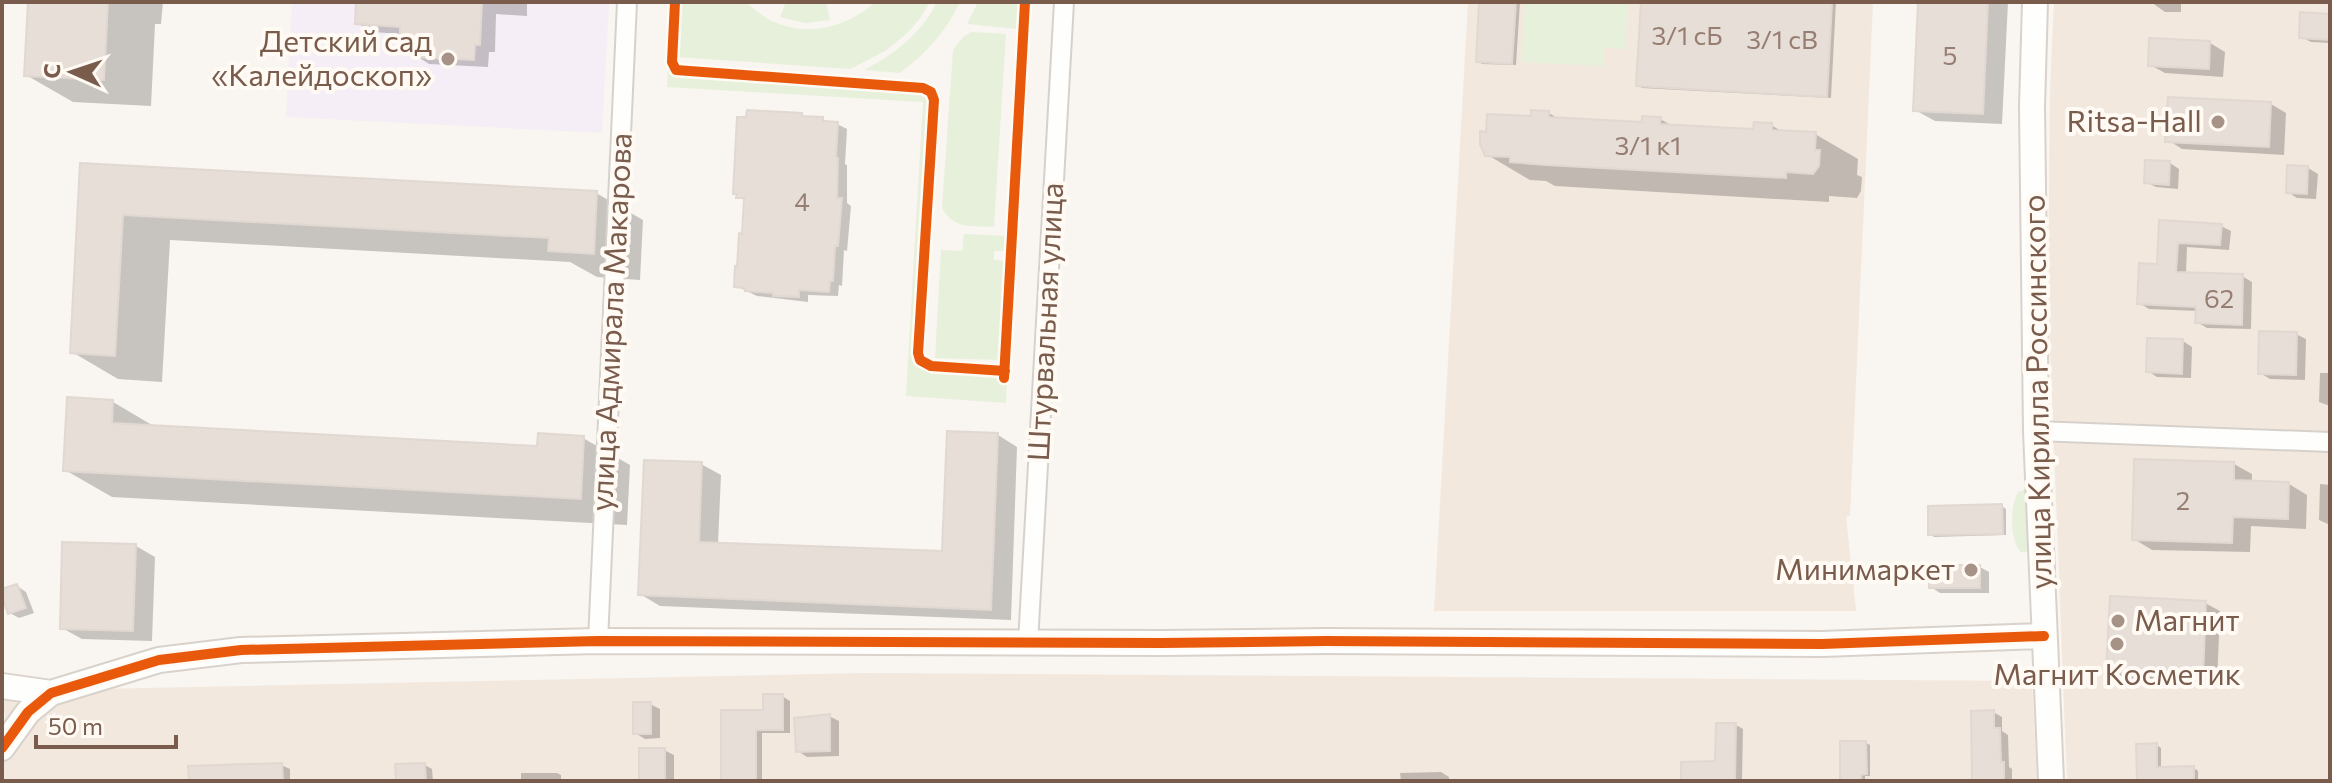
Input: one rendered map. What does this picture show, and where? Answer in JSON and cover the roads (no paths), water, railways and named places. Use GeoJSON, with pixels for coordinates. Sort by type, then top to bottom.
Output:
{"type":"FeatureCollection","features":[{"type":"Feature","properties":{"kind":"street","name":"улица Адмирала Макарова"},"geometry":{"type":"LineString","coordinates":[[598,641],[627,2]]}},
{"type":"Feature","properties":{"kind":"street","name":"Штурвальная улица"},"geometry":{"type":"LineString","coordinates":[[1028,643],[1064,2]]}},
{"type":"Feature","properties":{"kind":"street","name":"улица Кирилла Россинского"},"geometry":{"type":"LineString","coordinates":[[2035,2],[2032,107],[2036,431],[2051,781]]}},
{"type":"Feature","properties":{"kind":"street"},"geometry":{"type":"LineString","coordinates":[[2036,431],[2330,442]]}},
{"type":"Feature","properties":{"kind":"street"},"geometry":{"type":"LineString","coordinates":[[2,748],[28,712],[51,693],[159,660],[241,650],[598,641],[1822,644],[2044,636]]}},
{"type":"Feature","properties":{"kind":"street"},"geometry":{"type":"LineString","coordinates":[[2,686],[51,693]]}},
{"type":"Feature","properties":{"kind":"place","name":"Детский сад «Калейдоскоп»"},"geometry":{"type":"Point","coordinates":[448,59]}},
{"type":"Feature","properties":{"kind":"place","name":"Ritsa-Hall"},"geometry":{"type":"Point","coordinates":[2218,122]}},
{"type":"Feature","properties":{"kind":"place","name":"Минимаркет"},"geometry":{"type":"Point","coordinates":[1971,570]}},
{"type":"Feature","properties":{"kind":"place","name":"Магнит"},"geometry":{"type":"Point","coordinates":[2118,621]}},
{"type":"Feature","properties":{"kind":"place","name":"Магнит Косметик"},"geometry":{"type":"Point","coordinates":[2117,644]}}]}
